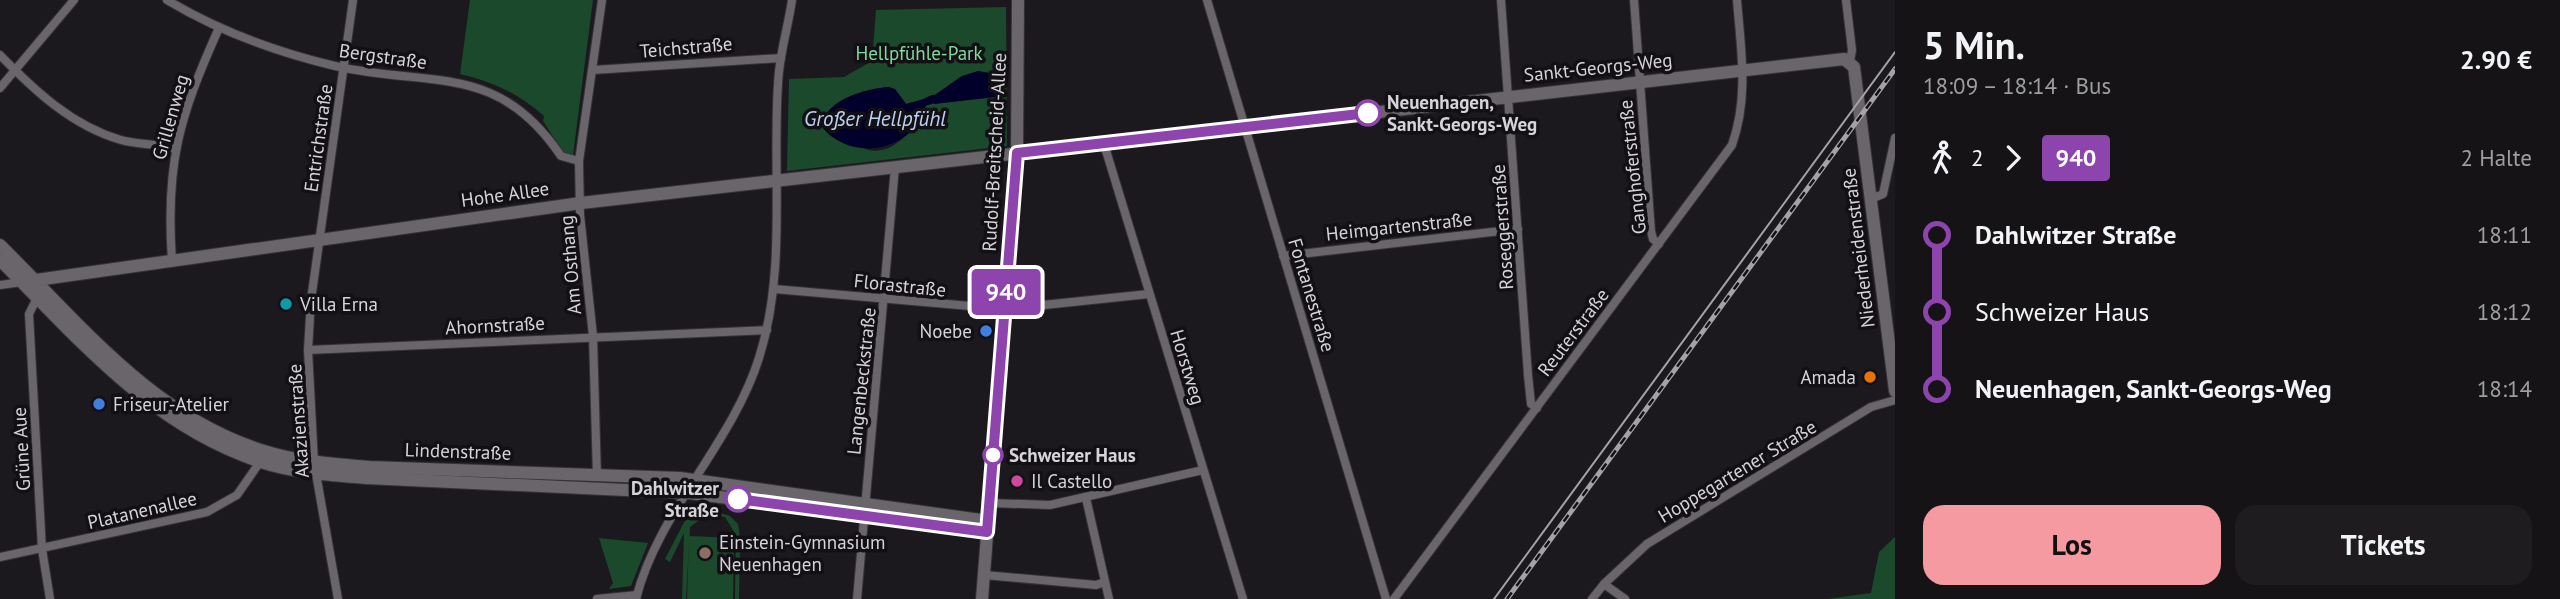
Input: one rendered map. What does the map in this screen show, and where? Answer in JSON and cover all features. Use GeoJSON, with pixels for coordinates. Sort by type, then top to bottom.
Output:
{"type":"FeatureCollection","features":[{"type":"Feature","properties":{"kind":"street"},"geometry":{"type":"LineString","coordinates":[[0,88],[75,0]]}},
{"type":"Feature","properties":{"kind":"street","name":"Bergstraße"},"geometry":{"type":"LineString","coordinates":[[167,0],[219,28],[262,45],[344,68],[464,84],[490,91],[522,110],[547,135],[561,156],[579,161]]}},
{"type":"Feature","properties":{"kind":"street","name":"Entrichstraße"},"geometry":{"type":"LineString","coordinates":[[321,239],[353,0]]}},
{"type":"Feature","properties":{"kind":"street","name":"Am Osthang"},"geometry":{"type":"LineString","coordinates":[[597,481],[593,336],[580,203],[579,161],[603,0]]}},
{"type":"Feature","properties":{"kind":"street"},"geometry":{"type":"LineString","coordinates":[[597,599],[637,597],[651,559],[741,400],[767,330],[774,289],[781,58],[792,0]]}},
{"type":"Feature","properties":{"kind":"street","name":"Rudolf-Breitscheid-Allee"},"geometry":{"type":"LineString","coordinates":[[982,599],[1017,153],[1018,0]]}},
{"type":"Feature","properties":{"kind":"street","name":"Fontanestraße"},"geometry":{"type":"LineString","coordinates":[[1207,0],[1387,599]]}},
{"type":"Feature","properties":{"kind":"street","name":"Roseggerstraße"},"geometry":{"type":"LineString","coordinates":[[1501,0],[1530,399],[1537,408]]}},
{"type":"Feature","properties":{"kind":"street","name":"Ganghoferstraße"},"geometry":{"type":"LineString","coordinates":[[1634,0],[1651,231],[1653,239],[1659,244]]}},
{"type":"Feature","properties":{"kind":"street","name":"Reuterstraße"},"geometry":{"type":"LineString","coordinates":[[1394,599],[1732,145],[1743,105],[1737,0]]}},
{"type":"Feature","properties":{"kind":"street"},"geometry":{"type":"LineString","coordinates":[[1846,0],[1852,50],[1850,61]]}},
{"type":"Feature","properties":{"kind":"street","name":"Grillenweg"},"geometry":{"type":"LineString","coordinates":[[172,260],[169,220],[174,149],[192,88],[219,28]]}},
{"type":"Feature","properties":{"kind":"street"},"geometry":{"type":"LineString","coordinates":[[0,55],[57,108],[86,126],[119,140],[156,143],[174,149]]}},
{"type":"Feature","properties":{"kind":"street","name":"Teichstraße"},"geometry":{"type":"LineString","coordinates":[[593,70],[781,58]]}},
{"type":"Feature","properties":{"kind":"street","name":"Sankt-Georgs-Weg"},"geometry":{"type":"LineString","coordinates":[[1017,153],[1844,59],[1850,61]]}},
{"type":"Feature","properties":{"kind":"street","name":"Niederheidenstraße"},"geometry":{"type":"LineString","coordinates":[[1850,61],[1854,67],[1860,101],[1895,391]]}},
{"type":"Feature","properties":{"kind":"street"},"geometry":{"type":"LineString","coordinates":[[1871,199],[1883,194],[1895,138]]}},
{"type":"Feature","properties":{"kind":"street","name":"Horstweg"},"geometry":{"type":"LineString","coordinates":[[1104,144],[1243,599]]}},
{"type":"Feature","properties":{"kind":"street","name":"Hohe Allee"},"geometry":{"type":"LineString","coordinates":[[0,285],[580,203],[1017,153]]}},
{"type":"Feature","properties":{"kind":"street","name":"Langenbeckstraße"},"geometry":{"type":"LineString","coordinates":[[857,599],[895,167]]}},
{"type":"Feature","properties":{"kind":"street","name":"Heimgartenstraße"},"geometry":{"type":"LineString","coordinates":[[1283,256],[1518,229]]}},
{"type":"Feature","properties":{"kind":"street","name":"Akazienstraße"},"geometry":{"type":"LineString","coordinates":[[321,239],[311,300],[308,350],[315,468],[338,599]]}},
{"type":"Feature","properties":{"kind":"street","name":"Lindenstraße"},"geometry":{"type":"LineString","coordinates":[[0,245],[29,281],[37,298],[120,379],[160,412],[208,440],[263,457],[315,468],[597,481],[696,481],[864,511]]}},
{"type":"Feature","properties":{"kind":"street","name":"Lindenstraße"},"geometry":{"type":"LineString","coordinates":[[0,260],[29,281],[152,393],[201,424],[263,457]]}},
{"type":"Feature","properties":{"kind":"street","name":"Florastraße"},"geometry":{"type":"LineString","coordinates":[[774,289],[1004,309],[1149,294]]}},
{"type":"Feature","properties":{"kind":"street","name":"Grüne Aue"},"geometry":{"type":"LineString","coordinates":[[37,298],[29,314],[43,549],[50,599]]}},
{"type":"Feature","properties":{"kind":"street","name":"Ahornstraße"},"geometry":{"type":"LineString","coordinates":[[308,350],[767,330]]}},
{"type":"Feature","properties":{"kind":"street","name":"Hoppegartener Straße"},"geometry":{"type":"LineString","coordinates":[[1592,599],[1604,584],[1647,544],[1871,407],[1895,400]]}},
{"type":"Feature","properties":{"kind":"street","name":"Platanenallee"},"geometry":{"type":"LineString","coordinates":[[0,557],[207,512],[237,495],[263,457]]}},
{"type":"Feature","properties":{"kind":"street"},"geometry":{"type":"LineString","coordinates":[[990,503],[1039,505],[1086,498],[1203,470]]}},
{"type":"Feature","properties":{"kind":"street","name":"Lindenstraße"},"geometry":{"type":"LineString","coordinates":[[597,481],[988,526]]}},
{"type":"Feature","properties":{"kind":"street"},"geometry":{"type":"LineString","coordinates":[[1086,498],[1109,599]]}},
{"type":"Feature","properties":{"kind":"street"},"geometry":{"type":"LineString","coordinates":[[984,575],[1096,585],[1105,582]]}},
{"type":"Feature","properties":{"kind":"street"},"geometry":{"type":"LineString","coordinates":[[1604,584],[1625,599]]}},
{"type":"Feature","properties":{"kind":"green space"},"geometry":{"type":"Polygon","coordinates":[[[470,0],[593,0],[573,155],[563,152],[543,121],[544,116],[525,101],[494,85],[460,74],[470,0]]]}},
{"type":"Feature","properties":{"kind":"green space","name":"Hellpfühle-Park"},"geometry":{"type":"Polygon","coordinates":[[[1006,7],[1007,146],[787,171],[789,79],[844,77],[872,61],[876,10],[1006,7]],[[962,76],[932,97],[934,104],[968,99],[962,76]],[[898,93],[835,107],[827,114],[852,140],[864,148],[889,148],[913,126],[927,99],[906,104],[898,93]]]}},
{"type":"Feature","properties":{"kind":"green space"},"geometry":{"type":"Polygon","coordinates":[[[710,510],[730,516],[738,524],[739,599],[735,599],[736,535],[725,517],[706,515],[690,527],[686,599],[682,599],[684,533],[670,562],[665,559],[690,511],[693,513],[692,518],[710,510]]]}},
{"type":"Feature","properties":{"kind":"green space"},"geometry":{"type":"Polygon","coordinates":[[[689,536],[734,538],[733,599],[687,599],[689,536]]]}},
{"type":"Feature","properties":{"kind":"green space"},"geometry":{"type":"Polygon","coordinates":[[[1895,537],[1895,599],[1827,599],[1871,593],[1879,552],[1895,537]]]}},
{"type":"Feature","properties":{"kind":"green space"},"geometry":{"type":"Polygon","coordinates":[[[599,538],[648,543],[631,586],[609,589],[613,583],[599,538]]]}},
{"type":"Feature","properties":{"kind":"water"},"geometry":{"type":"Polygon","coordinates":[[[978,71],[1002,75],[1005,87],[996,97],[934,104],[932,97],[962,76],[978,71]]]}},
{"type":"Feature","properties":{"kind":"water","name":"Großer Hellpfühl"},"geometry":{"type":"Polygon","coordinates":[[[889,87],[895,89],[906,104],[927,98],[929,103],[917,124],[894,143],[882,147],[855,147],[843,143],[822,127],[830,110],[848,97],[889,87]]]}},
{"type":"Feature","properties":{"kind":"waterway"},"geometry":{"type":"LineString","coordinates":[[928,101],[933,99]]}},
{"type":"Feature","properties":{"kind":"tram line"},"geometry":{"type":"LineString","coordinates":[[1494,599],[1895,52]]}},
{"type":"Feature","properties":{"kind":"railway"},"geometry":{"type":"LineString","coordinates":[[1507,599],[1895,69]]}},
{"type":"Feature","properties":{"kind":"bus line","name":"940"},"geometry":{"type":"LineString","coordinates":[[738,499],[987,532],[1017,153],[1368,113]]}},
{"type":"Feature","properties":{"kind":"place","name":"Neuenhagen, Sankt-Georgs-Weg"},"geometry":{"type":"Point","coordinates":[1368,113]}},
{"type":"Feature","properties":{"kind":"place","name":"Villa Erna"},"geometry":{"type":"Point","coordinates":[286,304]}},
{"type":"Feature","properties":{"kind":"place","name":"Noebe"},"geometry":{"type":"Point","coordinates":[986,331]}},
{"type":"Feature","properties":{"kind":"place","name":"Amada"},"geometry":{"type":"Point","coordinates":[1870,377]}},
{"type":"Feature","properties":{"kind":"place","name":"Friseur-Atelier"},"geometry":{"type":"Point","coordinates":[99,404]}},
{"type":"Feature","properties":{"kind":"place","name":"Schweizer Haus"},"geometry":{"type":"Point","coordinates":[993,455]}},
{"type":"Feature","properties":{"kind":"place","name":"Il Castello"},"geometry":{"type":"Point","coordinates":[1017,481]}},
{"type":"Feature","properties":{"kind":"place","name":"Dahlwitzer Straße"},"geometry":{"type":"Point","coordinates":[738,499]}},
{"type":"Feature","properties":{"kind":"place","name":"Einstein-Gymnasium Neuenhagen"},"geometry":{"type":"Point","coordinates":[705,553]}}]}
